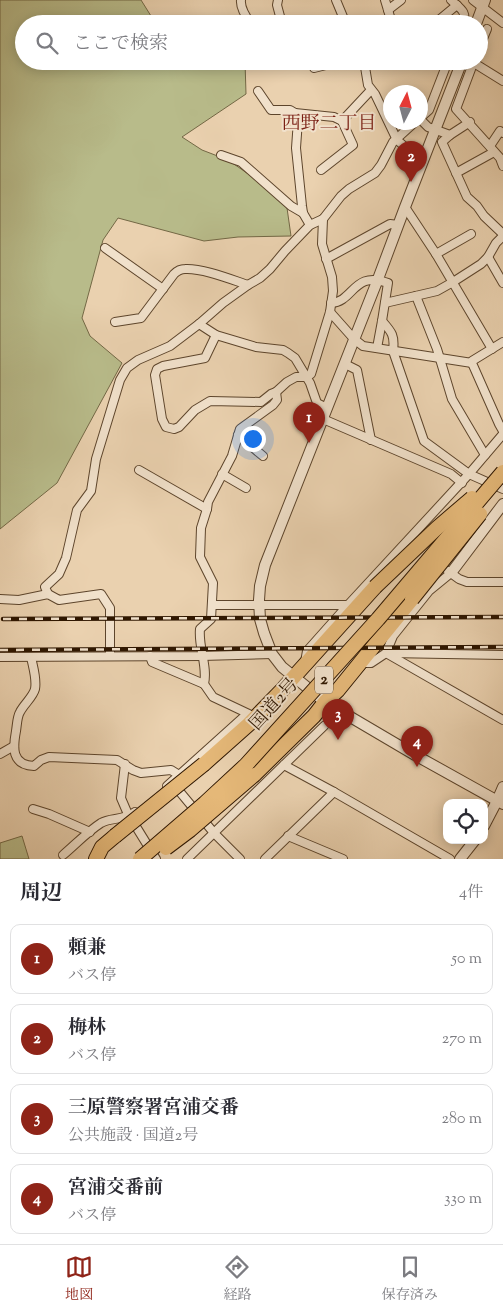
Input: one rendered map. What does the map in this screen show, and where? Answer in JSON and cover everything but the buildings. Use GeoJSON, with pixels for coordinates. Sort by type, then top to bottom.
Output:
{"type":"FeatureCollection","features":[{"type":"Feature","properties":{"kind":"highway","name":"国道2号"},"geometry":{"type":"LineString","coordinates":[[140,859],[246,766],[499,486],[503,472]]}},
{"type":"Feature","properties":{"kind":"highway"},"geometry":{"type":"LineString","coordinates":[[96,859],[102,847],[204,764],[249,724],[252,715],[282,690],[375,587],[437,528],[474,496],[499,486]]}},
{"type":"Feature","properties":{"kind":"highway"},"geometry":{"type":"LineString","coordinates":[[151,859],[190,830],[254,775],[314,716],[338,690],[412,599],[499,486]]}},
{"type":"Feature","properties":{"kind":"street"},"geometry":{"type":"LineString","coordinates":[[241,0],[240,3],[245,15]]}},
{"type":"Feature","properties":{"kind":"street"},"geometry":{"type":"LineString","coordinates":[[278,0],[276,5],[279,15]]}},
{"type":"Feature","properties":{"kind":"street"},"geometry":{"type":"LineString","coordinates":[[336,0],[342,15]]}},
{"type":"Feature","properties":{"kind":"street"},"geometry":{"type":"LineString","coordinates":[[385,0],[389,15]]}},
{"type":"Feature","properties":{"kind":"street"},"geometry":{"type":"LineString","coordinates":[[388,10],[401,0]]}},
{"type":"Feature","properties":{"kind":"street"},"geometry":{"type":"LineString","coordinates":[[473,0],[483,4],[503,23]]}},
{"type":"Feature","properties":{"kind":"street"},"geometry":{"type":"LineString","coordinates":[[443,15],[454,3],[464,12],[464,15]]}},
{"type":"Feature","properties":{"kind":"street"},"geometry":{"type":"LineString","coordinates":[[366,70],[368,85],[375,94],[397,140],[423,162]]}},
{"type":"Feature","properties":{"kind":"street"},"geometry":{"type":"LineString","coordinates":[[428,111],[445,70]]}},
{"type":"Feature","properties":{"kind":"street"},"geometry":{"type":"LineString","coordinates":[[459,70],[266,565],[260,586],[260,619],[272,654],[282,667],[298,672],[325,702],[500,802]]}},
{"type":"Feature","properties":{"kind":"street"},"geometry":{"type":"LineString","coordinates":[[471,70],[456,108],[500,158],[503,166]]}},
{"type":"Feature","properties":{"kind":"street"},"geometry":{"type":"LineString","coordinates":[[486,70],[503,81]]}},
{"type":"Feature","properties":{"kind":"street"},"geometry":{"type":"LineString","coordinates":[[342,121],[371,90]]}},
{"type":"Feature","properties":{"kind":"street"},"geometry":{"type":"LineString","coordinates":[[258,91],[271,110],[290,110],[295,113],[334,116],[342,121],[353,145],[321,170]]}},
{"type":"Feature","properties":{"kind":"street"},"geometry":{"type":"LineString","coordinates":[[295,113],[298,120],[296,148],[303,213],[310,225]]}},
{"type":"Feature","properties":{"kind":"street"},"geometry":{"type":"LineString","coordinates":[[385,303],[437,291],[453,282],[481,264],[503,235],[467,197],[442,142],[470,122]]}},
{"type":"Feature","properties":{"kind":"street"},"geometry":{"type":"LineString","coordinates":[[428,127],[450,135]]}},
{"type":"Feature","properties":{"kind":"street"},"geometry":{"type":"LineString","coordinates":[[110,656],[110,608],[101,594],[59,600],[48,594],[45,587],[59,574],[66,558],[77,510],[91,491],[96,459],[120,380],[127,368],[138,360],[170,346],[223,303],[260,278],[310,225],[323,219],[349,188],[375,173],[393,142],[408,130]]}},
{"type":"Feature","properties":{"kind":"street"},"geometry":{"type":"LineString","coordinates":[[456,172],[492,149],[500,132],[503,133]]}},
{"type":"Feature","properties":{"kind":"street"},"geometry":{"type":"LineString","coordinates":[[221,155],[241,162],[291,206],[303,213]]}},
{"type":"Feature","properties":{"kind":"street"},"geometry":{"type":"LineString","coordinates":[[405,207],[436,254],[492,349]]}},
{"type":"Feature","properties":{"kind":"street"},"geometry":{"type":"LineString","coordinates":[[216,335],[205,358],[163,366],[157,369],[155,375],[162,419],[166,427],[174,429],[180,427],[195,410],[210,401],[260,402],[296,377],[306,377],[311,374],[330,312],[333,291],[332,277],[322,244],[323,219]]}},
{"type":"Feature","properties":{"kind":"street"},"geometry":{"type":"LineString","coordinates":[[326,259],[390,224],[398,225]]}},
{"type":"Feature","properties":{"kind":"street"},"geometry":{"type":"LineString","coordinates":[[436,254],[470,234]]}},
{"type":"Feature","properties":{"kind":"street"},"geometry":{"type":"LineString","coordinates":[[105,248],[163,289]]}},
{"type":"Feature","properties":{"kind":"street"},"geometry":{"type":"LineString","coordinates":[[488,257],[503,283]]}},
{"type":"Feature","properties":{"kind":"street"},"geometry":{"type":"LineString","coordinates":[[115,322],[142,318],[174,274],[179,270],[196,270],[248,285]]}},
{"type":"Feature","properties":{"kind":"street"},"geometry":{"type":"LineString","coordinates":[[332,303],[338,302],[363,281],[378,279],[388,282],[376,348]]}},
{"type":"Feature","properties":{"kind":"street"},"geometry":{"type":"LineString","coordinates":[[416,296],[452,399],[485,454]]}},
{"type":"Feature","properties":{"kind":"street"},"geometry":{"type":"LineString","coordinates":[[330,312],[354,339],[363,346],[472,363]]}},
{"type":"Feature","properties":{"kind":"street"},"geometry":{"type":"LineString","coordinates":[[382,321],[392,332],[394,341],[393,351],[424,441],[469,474],[499,486]]}},
{"type":"Feature","properties":{"kind":"street"},"geometry":{"type":"LineString","coordinates":[[199,324],[216,335],[256,347],[282,350],[295,358],[310,383],[317,403],[327,408]]}},
{"type":"Feature","properties":{"kind":"street"},"geometry":{"type":"LineString","coordinates":[[472,363],[472,361],[503,342]]}},
{"type":"Feature","properties":{"kind":"street"},"geometry":{"type":"LineString","coordinates":[[298,672],[307,651],[462,483],[503,432],[472,363]]}},
{"type":"Feature","properties":{"kind":"street"},"geometry":{"type":"LineString","coordinates":[[345,364],[357,370],[371,440]]}},
{"type":"Feature","properties":{"kind":"street"},"geometry":{"type":"LineString","coordinates":[[204,684],[206,676],[199,637],[200,629],[211,619],[213,583],[200,557],[201,528],[208,502],[232,456],[240,429],[273,405],[277,400],[276,392]]}},
{"type":"Feature","properties":{"kind":"street"},"geometry":{"type":"LineString","coordinates":[[323,419],[451,474],[462,483]]}},
{"type":"Feature","properties":{"kind":"street"},"geometry":{"type":"LineString","coordinates":[[238,435],[263,456]]}},
{"type":"Feature","properties":{"kind":"street"},"geometry":{"type":"LineString","coordinates":[[139,470],[207,509]]}},
{"type":"Feature","properties":{"kind":"street"},"geometry":{"type":"LineString","coordinates":[[222,474],[246,488]]}},
{"type":"Feature","properties":{"kind":"street"},"geometry":{"type":"LineString","coordinates":[[360,663],[372,663],[386,653],[393,636],[429,591],[451,573],[503,504]]}},
{"type":"Feature","properties":{"kind":"street"},"geometry":{"type":"LineString","coordinates":[[411,537],[451,573],[467,582],[503,582]]}},
{"type":"Feature","properties":{"kind":"street"},"geometry":{"type":"LineString","coordinates":[[0,600],[19,600],[48,594]]}},
{"type":"Feature","properties":{"kind":"street"},"geometry":{"type":"LineString","coordinates":[[212,605],[348,605]]}},
{"type":"Feature","properties":{"kind":"street"},"geometry":{"type":"LineString","coordinates":[[386,653],[401,657],[503,655]]}},
{"type":"Feature","properties":{"kind":"street"},"geometry":{"type":"LineString","coordinates":[[0,657],[272,654]]}},
{"type":"Feature","properties":{"kind":"street"},"geometry":{"type":"LineString","coordinates":[[63,855],[102,822],[129,816],[252,715],[213,697],[204,684],[152,662],[150,656]]}},
{"type":"Feature","properties":{"kind":"street"},"geometry":{"type":"LineString","coordinates":[[30,657],[36,682],[35,691],[19,713],[14,746],[15,754],[20,762],[34,766],[41,760],[49,757],[117,760],[141,773],[171,770],[179,774]]}},
{"type":"Feature","properties":{"kind":"street"},"geometry":{"type":"LineString","coordinates":[[401,657],[503,720]]}},
{"type":"Feature","properties":{"kind":"street"},"geometry":{"type":"LineString","coordinates":[[187,859],[324,726]]}},
{"type":"Feature","properties":{"kind":"street"},"geometry":{"type":"LineString","coordinates":[[301,748],[303,727]]}},
{"type":"Feature","properties":{"kind":"street"},"geometry":{"type":"LineString","coordinates":[[0,754],[14,746]]}},
{"type":"Feature","properties":{"kind":"street"},"geometry":{"type":"LineString","coordinates":[[125,764],[121,798],[129,816],[156,859]]}},
{"type":"Feature","properties":{"kind":"street"},"geometry":{"type":"LineString","coordinates":[[284,765],[450,859]]}},
{"type":"Feature","properties":{"kind":"street"},"geometry":{"type":"LineString","coordinates":[[171,782],[214,833],[240,859]]}},
{"type":"Feature","properties":{"kind":"street"},"geometry":{"type":"LineString","coordinates":[[488,820],[500,802],[503,787]]}},
{"type":"Feature","properties":{"kind":"street"},"geometry":{"type":"LineString","coordinates":[[265,859],[334,792]]}},
{"type":"Feature","properties":{"kind":"street"},"geometry":{"type":"LineString","coordinates":[[33,809],[90,832]]}},
{"type":"Feature","properties":{"kind":"street"},"geometry":{"type":"LineString","coordinates":[[288,836],[343,859]]}},
{"type":"Feature","properties":{"kind":"street"},"geometry":{"type":"LineString","coordinates":[[460,859],[471,844]]}},
{"type":"Feature","properties":{"kind":"green space"},"geometry":{"type":"Polygon","coordinates":[[[0,0],[141,0],[150,15],[15,15],[15,70],[245,70],[246,94],[182,137],[202,150],[228,160],[260,182],[287,208],[291,236],[238,237],[204,241],[118,218],[103,240],[82,318],[90,336],[122,363],[57,483],[0,529],[0,0]]]}},
{"type":"Feature","properties":{"kind":"green space"},"geometry":{"type":"Polygon","coordinates":[[[22,836],[29,859],[0,859],[0,843],[22,836]]]}},
{"type":"Feature","properties":{"kind":"railway"},"geometry":{"type":"LineString","coordinates":[[3,619],[503,617]]}},
{"type":"Feature","properties":{"kind":"railway"},"geometry":{"type":"LineString","coordinates":[[0,650],[503,647]]}},
{"type":"Feature","properties":{"kind":"place","name":"梅林"},"geometry":{"type":"Point","coordinates":[411,182]}},
{"type":"Feature","properties":{"kind":"place","name":"頼兼"},"geometry":{"type":"Point","coordinates":[309,443]}},
{"type":"Feature","properties":{"kind":"place","name":"三原警察署宮浦交番"},"geometry":{"type":"Point","coordinates":[338,740]}},
{"type":"Feature","properties":{"kind":"place","name":"宮浦交番前"},"geometry":{"type":"Point","coordinates":[417,767]}},
{"type":"Feature","properties":{"kind":"district","name":"西野二丁目"},"geometry":{"type":"Point","coordinates":[329,124]}}]}
